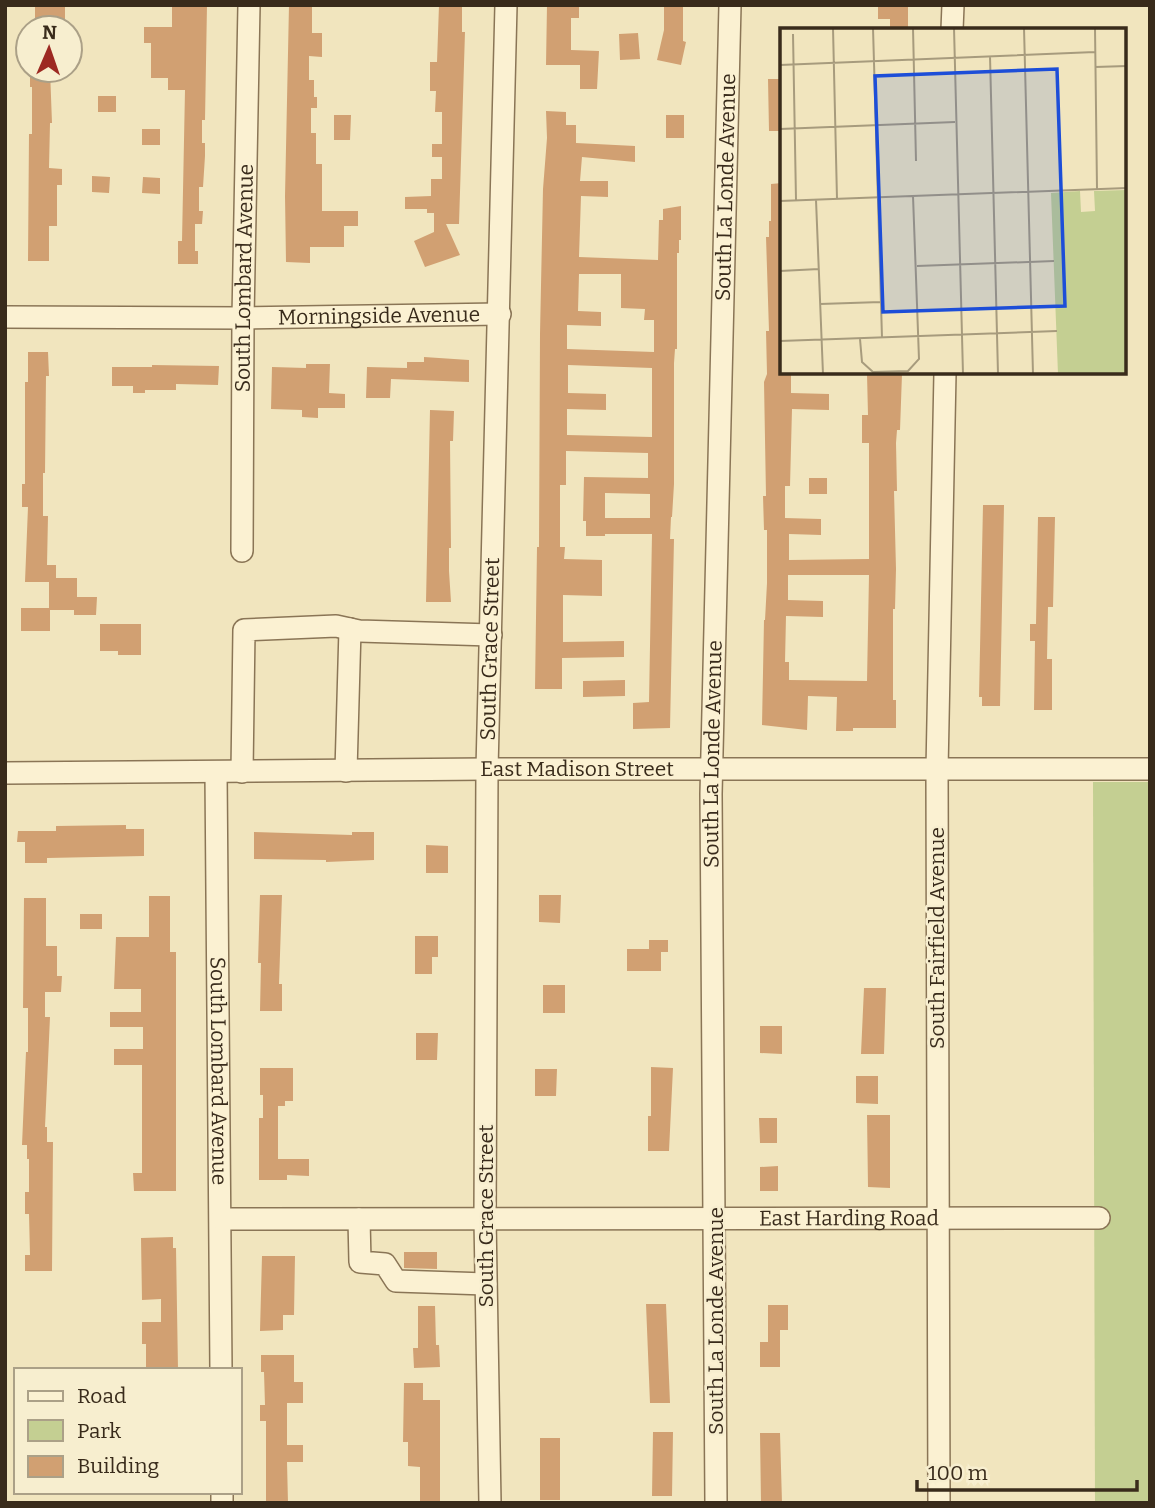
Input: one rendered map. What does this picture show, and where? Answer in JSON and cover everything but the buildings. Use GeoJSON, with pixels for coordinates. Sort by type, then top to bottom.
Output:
{"type":"FeatureCollection","features":[{"type":"Feature","properties":{"kind":"street","name":"South Lombard Avenue"},"geometry":{"type":"LineString","coordinates":[[243,551],[243,318],[249,5]]}},
{"type":"Feature","properties":{"kind":"street","name":"South Grace Street"},"geometry":{"type":"LineString","coordinates":[[490,1503],[485,1219],[487,769],[506,5]]}},
{"type":"Feature","properties":{"kind":"street","name":"South La Londe Avenue"},"geometry":{"type":"LineString","coordinates":[[716,1503],[711,794],[730,5]]}},
{"type":"Feature","properties":{"kind":"street"},"geometry":{"type":"LineString","coordinates":[[953,5],[953,28]]}},
{"type":"Feature","properties":{"kind":"street","name":"Morningside Avenue"},"geometry":{"type":"LineString","coordinates":[[5,317],[243,318],[500,314]]}},
{"type":"Feature","properties":{"kind":"street","name":"South Fairfield Avenue"},"geometry":{"type":"LineString","coordinates":[[939,1503],[937,770],[945,374]]}},
{"type":"Feature","properties":{"kind":"street"},"geometry":{"type":"LineString","coordinates":[[242,772],[244,630],[336,626],[350,629],[491,635]]}},
{"type":"Feature","properties":{"kind":"street"},"geometry":{"type":"LineString","coordinates":[[346,771],[350,629]]}},
{"type":"Feature","properties":{"kind":"street","name":"East Madison Street"},"geometry":{"type":"LineString","coordinates":[[5,773],[487,769],[1150,769]]}},
{"type":"Feature","properties":{"kind":"street","name":"South Lombard Avenue"},"geometry":{"type":"LineString","coordinates":[[216,773],[221,1368]]}},
{"type":"Feature","properties":{"kind":"street","name":"East Harding Road"},"geometry":{"type":"LineString","coordinates":[[221,1219],[1099,1218]]}},
{"type":"Feature","properties":{"kind":"street"},"geometry":{"type":"LineString","coordinates":[[359,1219],[360,1262],[385,1264],[396,1282],[486,1284]]}},
{"type":"Feature","properties":{"kind":"green space"},"geometry":{"type":"Polygon","coordinates":[[[1093,782],[1150,782],[1150,1503],[1095,1503],[1093,782]]]}}]}
